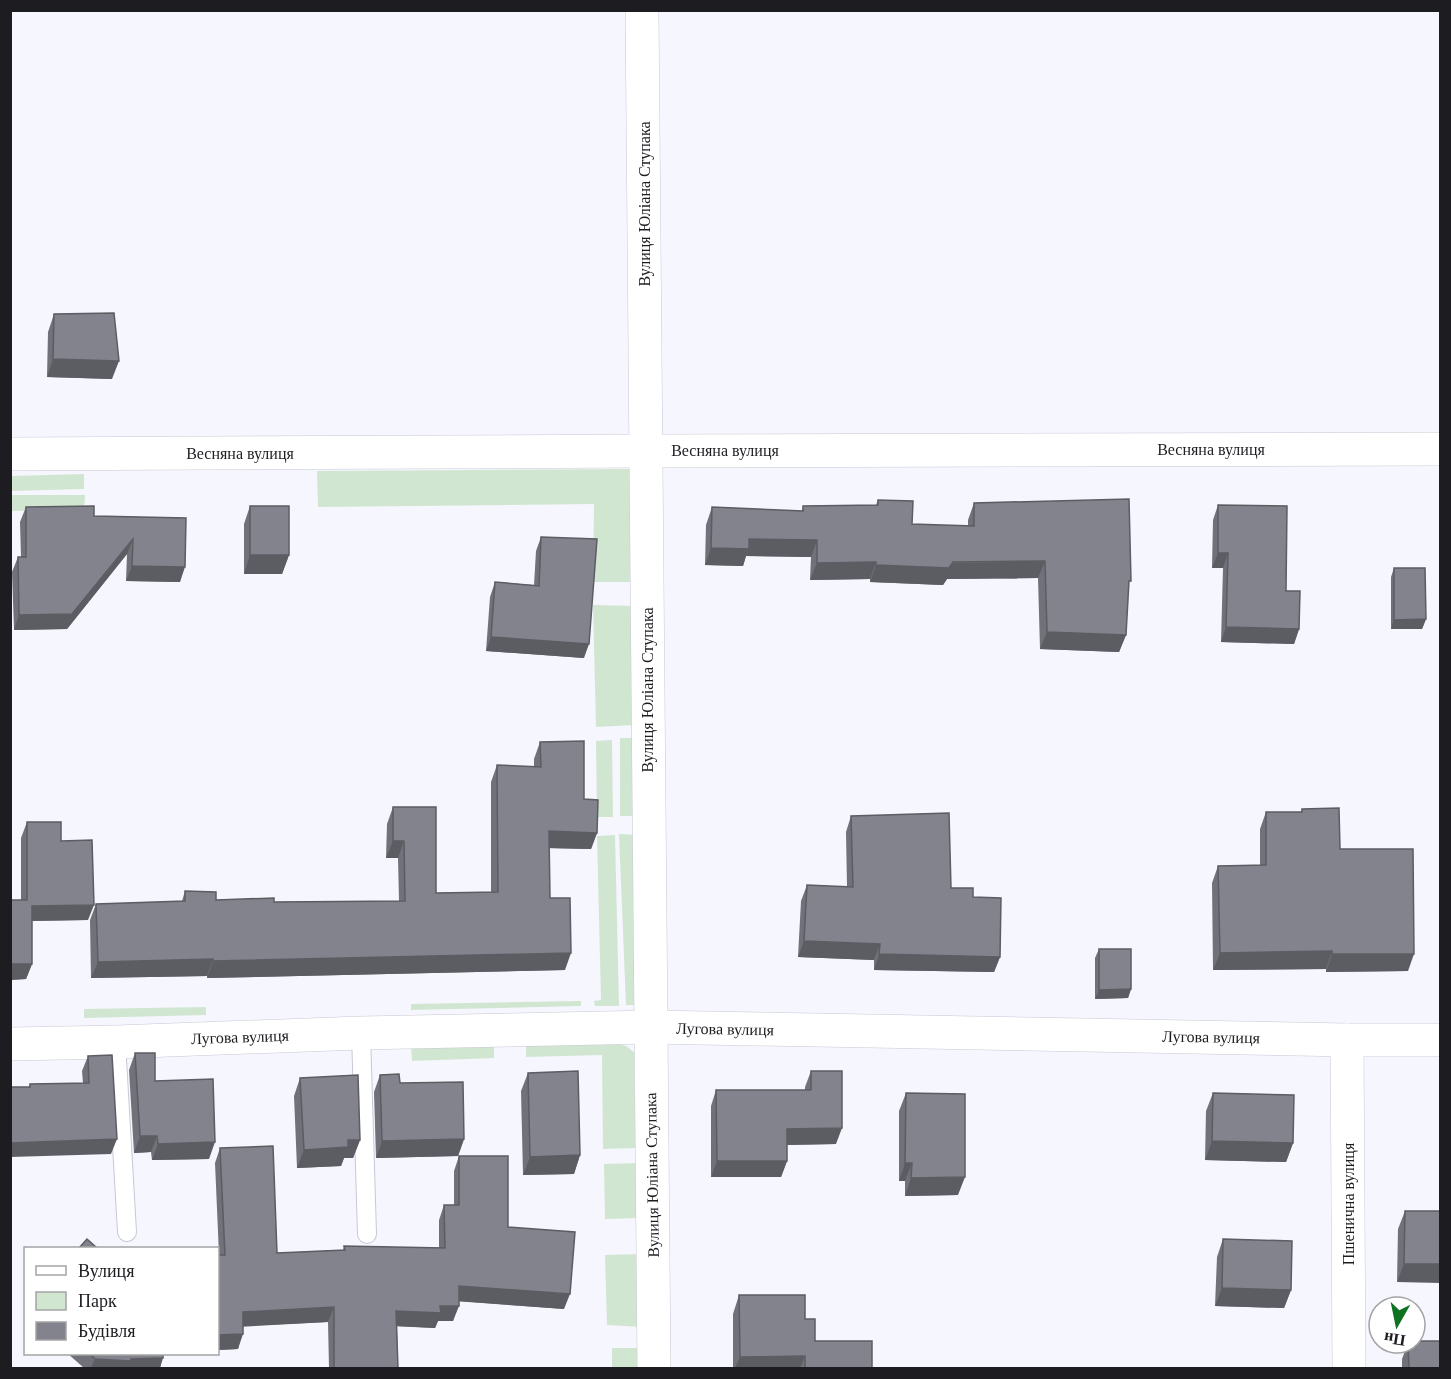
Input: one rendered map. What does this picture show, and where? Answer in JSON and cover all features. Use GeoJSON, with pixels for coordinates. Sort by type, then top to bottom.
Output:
{"type":"FeatureCollection","features":[{"type":"Feature","properties":{"kind":"street","name":"Вулиця Юліана Ступака"},"geometry":{"type":"LineString","coordinates":[[642,10],[654,1368]]}},
{"type":"Feature","properties":{"kind":"street","name":"Весняна вулиця"},"geometry":{"type":"LineString","coordinates":[[10,454],[1440,449]]}},
{"type":"Feature","properties":{"kind":"street","name":"Лугова вулиця"},"geometry":{"type":"LineString","coordinates":[[10,1044],[650,1027],[1440,1040]]}},
{"type":"Feature","properties":{"kind":"street","name":"Пшенична вулиця"},"geometry":{"type":"LineString","coordinates":[[1347,1040],[1349,1368]]}},
{"type":"Feature","properties":{"kind":"lane"},"geometry":{"type":"LineString","coordinates":[[362,1033],[367,1234]]}},
{"type":"Feature","properties":{"kind":"lane"},"geometry":{"type":"LineString","coordinates":[[116,1042],[127,1232]]}},
{"type":"Feature","properties":{"kind":"green space"},"geometry":{"type":"Polygon","coordinates":[[[632,469],[632,582],[593,582],[594,504],[318,507],[317,471],[632,469]]]}},
{"type":"Feature","properties":{"kind":"green space"},"geometry":{"type":"Polygon","coordinates":[[[84,474],[84,489],[11,491],[11,476],[84,474]]]}},
{"type":"Feature","properties":{"kind":"green space"},"geometry":{"type":"Polygon","coordinates":[[[10,495],[85,495],[84,510],[11,511],[10,495]]]}},
{"type":"Feature","properties":{"kind":"green space"},"geometry":{"type":"Polygon","coordinates":[[[593,605],[635,606],[635,725],[596,727],[593,605]]]}},
{"type":"Feature","properties":{"kind":"green space"},"geometry":{"type":"Polygon","coordinates":[[[620,738],[636,738],[636,816],[620,816],[620,738]]]}},
{"type":"Feature","properties":{"kind":"green space"},"geometry":{"type":"Polygon","coordinates":[[[612,740],[613,817],[597,817],[596,741],[612,740]]]}},
{"type":"Feature","properties":{"kind":"green space"},"geometry":{"type":"Polygon","coordinates":[[[619,834],[637,835],[637,1005],[626,1005],[619,834]]]}},
{"type":"Feature","properties":{"kind":"green space"},"geometry":{"type":"Polygon","coordinates":[[[615,835],[619,1006],[595,1006],[594,1001],[601,1000],[597,836],[615,835]]]}},
{"type":"Feature","properties":{"kind":"green space"},"geometry":{"type":"Polygon","coordinates":[[[581,1001],[581,1006],[411,1010],[411,1004],[581,1001]]]}},
{"type":"Feature","properties":{"kind":"green space"},"geometry":{"type":"Polygon","coordinates":[[[206,1007],[206,1015],[84,1018],[84,1009],[206,1007]]]}},
{"type":"Feature","properties":{"kind":"green space"},"geometry":{"type":"Polygon","coordinates":[[[605,1040],[626,1046],[634,1052],[636,1148],[603,1149],[602,1055],[526,1057],[526,1042],[605,1040]]]}},
{"type":"Feature","properties":{"kind":"green space"},"geometry":{"type":"Polygon","coordinates":[[[494,1044],[494,1058],[412,1061],[411,1045],[494,1044]]]}},
{"type":"Feature","properties":{"kind":"green space"},"geometry":{"type":"Polygon","coordinates":[[[637,1163],[640,1218],[605,1219],[604,1164],[637,1163]]]}},
{"type":"Feature","properties":{"kind":"green space"},"geometry":{"type":"Polygon","coordinates":[[[640,1254],[641,1327],[607,1325],[605,1255],[640,1254]]]}},
{"type":"Feature","properties":{"kind":"green space"},"geometry":{"type":"Polygon","coordinates":[[[612,1348],[638,1348],[639,1368],[612,1368],[612,1348]]]}},
{"type":"Feature","properties":{"kind":"building"},"geometry":{"type":"Polygon","coordinates":[[[114,313],[119,361],[53,359],[54,314],[114,313]]]}},
{"type":"Feature","properties":{"kind":"building"},"geometry":{"type":"Polygon","coordinates":[[[1129,499],[1131,581],[1129,581],[1126,635],[1047,632],[1045,561],[953,562],[949,568],[876,565],[876,562],[817,563],[817,540],[749,539],[749,549],[711,548],[712,507],[803,511],[803,506],[878,505],[878,500],[913,501],[912,524],[974,526],[974,503],[1129,499]]]}},
{"type":"Feature","properties":{"kind":"building"},"geometry":{"type":"Polygon","coordinates":[[[1218,505],[1287,506],[1286,591],[1300,591],[1299,629],[1226,627],[1228,553],[1218,553],[1218,505]]]}},
{"type":"Feature","properties":{"kind":"building"},"geometry":{"type":"Polygon","coordinates":[[[94,506],[94,516],[186,518],[185,567],[132,566],[133,539],[72,614],[19,615],[18,557],[26,557],[26,507],[94,506]]]}},
{"type":"Feature","properties":{"kind":"building"},"geometry":{"type":"Polygon","coordinates":[[[250,506],[289,506],[289,555],[250,555],[250,506]]]}},
{"type":"Feature","properties":{"kind":"building"},"geometry":{"type":"Polygon","coordinates":[[[541,537],[597,539],[589,644],[491,637],[495,582],[539,586],[541,537]]]}},
{"type":"Feature","properties":{"kind":"building"},"geometry":{"type":"Polygon","coordinates":[[[1394,568],[1425,568],[1426,619],[1394,620],[1394,568]]]}},
{"type":"Feature","properties":{"kind":"building"},"geometry":{"type":"Polygon","coordinates":[[[584,741],[584,799],[598,800],[597,833],[549,831],[550,898],[570,898],[571,953],[98,962],[96,904],[185,901],[185,891],[216,892],[216,900],[274,898],[274,902],[405,901],[404,841],[393,841],[393,807],[436,807],[436,893],[498,892],[497,765],[541,767],[540,742],[584,741]]]}},
{"type":"Feature","properties":{"kind":"building"},"geometry":{"type":"Polygon","coordinates":[[[1339,808],[1340,849],[1413,849],[1414,954],[1332,954],[1332,951],[1220,953],[1218,866],[1266,865],[1266,812],[1302,812],[1302,809],[1339,808]]]}},
{"type":"Feature","properties":{"kind":"building"},"geometry":{"type":"Polygon","coordinates":[[[949,813],[951,888],[973,888],[973,897],[1001,898],[1000,957],[879,954],[880,944],[804,941],[807,885],[853,887],[851,816],[949,813]]]}},
{"type":"Feature","properties":{"kind":"building"},"geometry":{"type":"Polygon","coordinates":[[[27,822],[61,822],[61,841],[92,840],[94,905],[32,906],[32,964],[10,964],[10,900],[27,900],[27,822]]]}},
{"type":"Feature","properties":{"kind":"building"},"geometry":{"type":"Polygon","coordinates":[[[1099,949],[1131,949],[1131,989],[1099,990],[1099,949]]]}},
{"type":"Feature","properties":{"kind":"building"},"geometry":{"type":"Polygon","coordinates":[[[135,1053],[155,1053],[155,1081],[213,1079],[215,1142],[158,1144],[157,1136],[140,1136],[135,1053]]]}},
{"type":"Feature","properties":{"kind":"building"},"geometry":{"type":"Polygon","coordinates":[[[112,1055],[117,1139],[10,1143],[10,1087],[30,1087],[30,1084],[89,1083],[88,1056],[112,1055]]]}},
{"type":"Feature","properties":{"kind":"building"},"geometry":{"type":"Polygon","coordinates":[[[578,1071],[580,1155],[530,1157],[528,1073],[578,1071]]]}},
{"type":"Feature","properties":{"kind":"building"},"geometry":{"type":"Polygon","coordinates":[[[811,1071],[842,1071],[842,1128],[787,1129],[787,1161],[717,1161],[716,1090],[811,1090],[811,1071]]]}},
{"type":"Feature","properties":{"kind":"building"},"geometry":{"type":"Polygon","coordinates":[[[399,1074],[400,1083],[463,1082],[464,1139],[382,1141],[380,1075],[399,1074]]]}},
{"type":"Feature","properties":{"kind":"building"},"geometry":{"type":"Polygon","coordinates":[[[358,1075],[360,1140],[348,1140],[348,1147],[304,1150],[300,1078],[358,1075]]]}},
{"type":"Feature","properties":{"kind":"building"},"geometry":{"type":"Polygon","coordinates":[[[906,1093],[965,1094],[965,1177],[911,1178],[912,1163],[905,1163],[906,1093]]]}},
{"type":"Feature","properties":{"kind":"building"},"geometry":{"type":"Polygon","coordinates":[[[1213,1093],[1294,1095],[1293,1143],[1212,1141],[1213,1093]]]}},
{"type":"Feature","properties":{"kind":"building"},"geometry":{"type":"Polygon","coordinates":[[[273,1146],[277,1253],[345,1250],[344,1246],[445,1248],[444,1205],[459,1205],[459,1156],[508,1156],[508,1227],[575,1232],[570,1294],[459,1286],[459,1306],[440,1306],[441,1313],[396,1311],[398,1368],[334,1368],[334,1307],[243,1312],[243,1334],[219,1335],[219,1255],[225,1255],[220,1148],[273,1146]]]}},
{"type":"Feature","properties":{"kind":"building"},"geometry":{"type":"Polygon","coordinates":[[[1405,1211],[1440,1211],[1440,1264],[1404,1264],[1405,1211]]]}},
{"type":"Feature","properties":{"kind":"building"},"geometry":{"type":"Polygon","coordinates":[[[87,1239],[96,1247],[80,1247],[87,1239]]]}},
{"type":"Feature","properties":{"kind":"building"},"geometry":{"type":"Polygon","coordinates":[[[1223,1239],[1292,1241],[1291,1290],[1222,1288],[1223,1239]]]}},
{"type":"Feature","properties":{"kind":"building"},"geometry":{"type":"Polygon","coordinates":[[[739,1295],[805,1295],[805,1319],[815,1319],[815,1341],[872,1341],[872,1368],[805,1368],[805,1356],[740,1357],[739,1295]]]}},
{"type":"Feature","properties":{"kind":"building"},"geometry":{"type":"Polygon","coordinates":[[[1427,1341],[1440,1341],[1440,1368],[1409,1368],[1408,1355],[1427,1355],[1427,1341]]]}},
{"type":"Feature","properties":{"kind":"building"},"geometry":{"type":"Polygon","coordinates":[[[91,1355],[163,1355],[163,1358],[131,1359],[131,1361],[95,1359],[91,1355]]]}}]}
